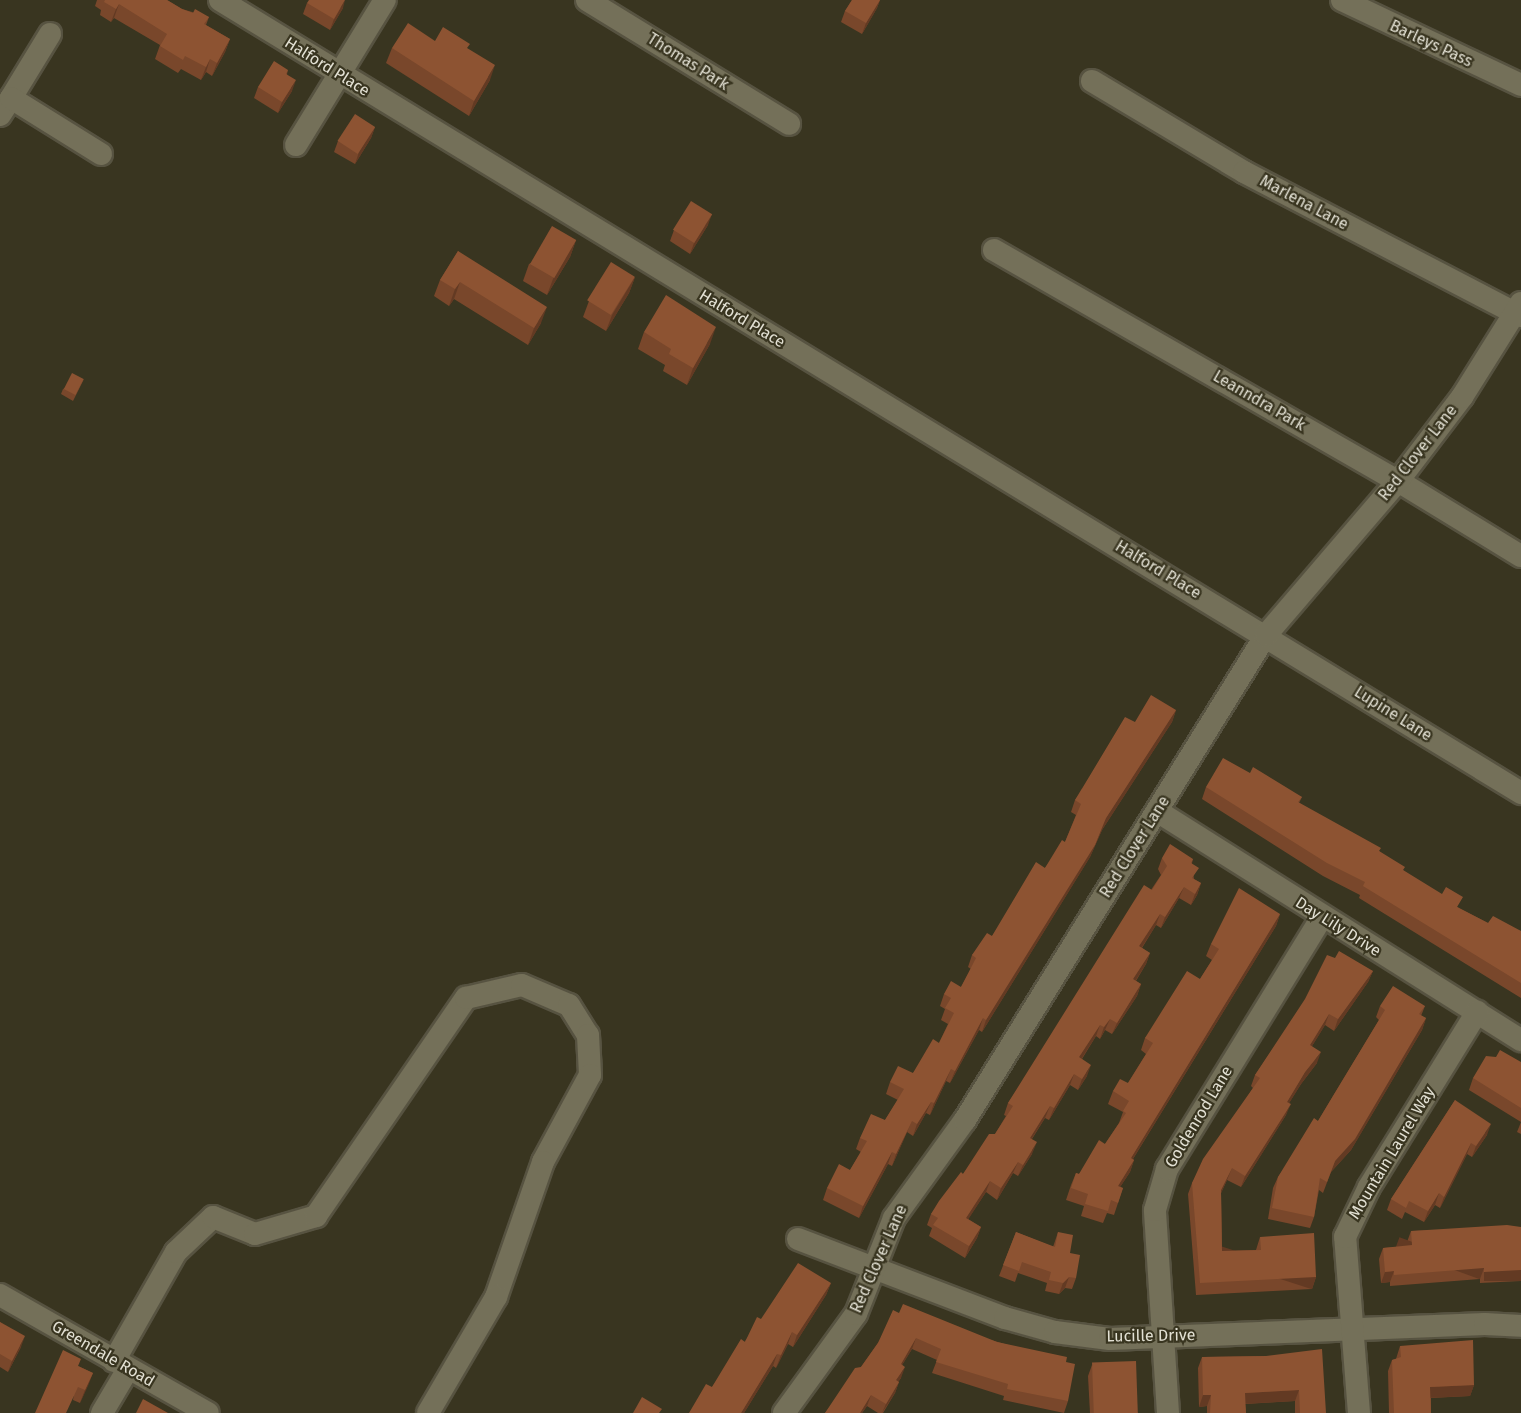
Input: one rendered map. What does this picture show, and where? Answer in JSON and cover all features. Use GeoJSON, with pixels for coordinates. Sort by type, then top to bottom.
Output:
{"type":"FeatureCollection","features":[{"type":"Feature","properties":{"kind":"street","name":"Halford Place"},"geometry":{"type":"LineString","coordinates":[[220,0],[339,75],[1266,635]]}},
{"type":"Feature","properties":{"kind":"street"},"geometry":{"type":"LineString","coordinates":[[296,145],[385,0]]}},
{"type":"Feature","properties":{"kind":"street","name":"Thomas Park"},"geometry":{"type":"LineString","coordinates":[[587,0],[789,124]]}},
{"type":"Feature","properties":{"kind":"street","name":"Barleys Pass"},"geometry":{"type":"LineString","coordinates":[[1342,0],[1521,85]]}},
{"type":"Feature","properties":{"kind":"street"},"geometry":{"type":"LineString","coordinates":[[50,34],[6,107],[101,154]]}},
{"type":"Feature","properties":{"kind":"street","name":"Marlena Lane"},"geometry":{"type":"LineString","coordinates":[[1092,81],[1244,172],[1519,311]]}},
{"type":"Feature","properties":{"kind":"street","name":"Leanndra Park"},"geometry":{"type":"LineString","coordinates":[[994,250],[1398,481],[1521,556]]}},
{"type":"Feature","properties":{"kind":"street","name":"Red Clover Lane"},"geometry":{"type":"LineString","coordinates":[[784,1413],[856,1314],[876,1269],[894,1218],[965,1120],[1266,635],[1398,481],[1462,397],[1519,311]]}},
{"type":"Feature","properties":{"kind":"street","name":"Lupine Lane"},"geometry":{"type":"LineString","coordinates":[[1266,635],[1521,793]]}},
{"type":"Feature","properties":{"kind":"street","name":"Day Lily Drive"},"geometry":{"type":"LineString","coordinates":[[1157,811],[1322,917],[1521,1040]]}},
{"type":"Feature","properties":{"kind":"street","name":"Goldenrod Lane"},"geometry":{"type":"LineString","coordinates":[[1168,1413],[1155,1210],[1167,1169],[1322,917]]}},
{"type":"Feature","properties":{"kind":"street"},"geometry":{"type":"LineString","coordinates":[[102,1413],[121,1365],[176,1252],[213,1217],[255,1234],[316,1216],[466,998],[522,985],[569,1005],[588,1035],[590,1075],[543,1162],[496,1297],[428,1413]]}},
{"type":"Feature","properties":{"kind":"street","name":"Mountain Laurel Way"},"geometry":{"type":"LineString","coordinates":[[1359,1413],[1345,1237],[1349,1226],[1477,1012]]}},
{"type":"Feature","properties":{"kind":"street","name":"Lucille Drive"},"geometry":{"type":"LineString","coordinates":[[798,1239],[1005,1318],[1054,1332],[1110,1339],[1521,1326]]}},
{"type":"Feature","properties":{"kind":"street","name":"Greendale Road"},"geometry":{"type":"LineString","coordinates":[[0,1295],[207,1413]]}},
{"type":"Feature","properties":{"kind":"building"},"geometry":{"type":"Polygon","coordinates":[[[105,0],[167,0],[182,9],[193,13],[195,9],[209,17],[204,24],[230,39],[217,63],[210,59],[206,67],[185,56],[183,60],[160,46],[167,34],[119,4],[116,9],[104,2],[105,0]]]}},
{"type":"Feature","properties":{"kind":"building"},"geometry":{"type":"Polygon","coordinates":[[[309,0],[345,0],[334,19],[307,3],[309,0]]]}},
{"type":"Feature","properties":{"kind":"building"},"geometry":{"type":"Polygon","coordinates":[[[852,0],[880,0],[866,23],[845,11],[852,0]]]}},
{"type":"Feature","properties":{"kind":"building"},"geometry":{"type":"Polygon","coordinates":[[[408,23],[435,41],[443,27],[470,44],[467,48],[495,65],[474,101],[392,48],[408,23]]]}},
{"type":"Feature","properties":{"kind":"building"},"geometry":{"type":"Polygon","coordinates":[[[274,61],[288,70],[286,74],[296,80],[282,102],[258,87],[274,61]]]}},
{"type":"Feature","properties":{"kind":"building"},"geometry":{"type":"Polygon","coordinates":[[[355,114],[375,127],[358,154],[338,141],[355,114]]]}},
{"type":"Feature","properties":{"kind":"building"},"geometry":{"type":"Polygon","coordinates":[[[691,201],[712,214],[694,243],[673,230],[691,201]]]}},
{"type":"Feature","properties":{"kind":"building"},"geometry":{"type":"Polygon","coordinates":[[[552,226],[576,240],[554,278],[530,264],[552,226]]]}},
{"type":"Feature","properties":{"kind":"building"},"geometry":{"type":"Polygon","coordinates":[[[458,251],[547,307],[534,328],[460,282],[455,289],[440,280],[458,251]]]}},
{"type":"Feature","properties":{"kind":"building"},"geometry":{"type":"Polygon","coordinates":[[[611,262],[635,277],[611,315],[587,300],[611,262]]]}},
{"type":"Feature","properties":{"kind":"building"},"geometry":{"type":"Polygon","coordinates":[[[666,295],[716,327],[693,368],[669,354],[671,349],[644,332],[666,295]]]}},
{"type":"Feature","properties":{"kind":"building"},"geometry":{"type":"Polygon","coordinates":[[[72,373],[84,379],[75,395],[64,389],[72,373]]]}},
{"type":"Feature","properties":{"kind":"building"},"geometry":{"type":"Polygon","coordinates":[[[1151,695],[1176,710],[1106,818],[1095,845],[986,1020],[983,1018],[955,1071],[951,1069],[934,1103],[931,1102],[917,1124],[912,1121],[896,1154],[892,1152],[863,1206],[827,1188],[839,1164],[850,1170],[867,1141],[860,1138],[871,1114],[885,1120],[904,1089],[890,1082],[898,1066],[913,1073],[933,1039],[939,1043],[954,1013],[945,1008],[951,998],[944,994],[951,981],[961,987],[976,958],[972,955],[987,933],[992,936],[1036,862],[1045,868],[1062,840],[1065,842],[1081,804],[1075,800],[1125,717],[1135,722],[1151,695]]]}},
{"type":"Feature","properties":{"kind":"building"},"geometry":{"type":"Polygon","coordinates":[[[1223,758],[1250,773],[1253,767],[1302,797],[1298,802],[1381,848],[1379,851],[1405,867],[1403,870],[1442,894],[1446,887],[1463,897],[1457,907],[1488,923],[1493,916],[1521,931],[1521,983],[1363,886],[1365,882],[1327,863],[1206,787],[1223,758]]]}},
{"type":"Feature","properties":{"kind":"building"},"geometry":{"type":"Polygon","coordinates":[[[1170,844],[1193,859],[1191,863],[1199,868],[1192,878],[1201,883],[1195,894],[1184,887],[1165,917],[1160,914],[1139,946],[1150,953],[1133,979],[1141,984],[1117,1023],[1110,1019],[1104,1027],[1100,1025],[1079,1057],[1091,1065],[1082,1079],[1074,1074],[1054,1108],[1050,1106],[1030,1138],[1037,1142],[1023,1165],[1018,1162],[1001,1188],[990,1181],[966,1218],[981,1227],[969,1246],[933,1225],[938,1218],[931,1214],[961,1172],[963,1174],[989,1134],[995,1134],[1013,1106],[1008,1103],[1144,885],[1152,890],[1167,866],[1162,858],[1170,844]]]}},
{"type":"Feature","properties":{"kind":"building"},"geometry":{"type":"Polygon","coordinates":[[[1239,888],[1280,914],[1131,1158],[1134,1160],[1118,1186],[1123,1188],[1118,1203],[1111,1200],[1108,1211],[1085,1204],[1088,1194],[1071,1188],[1076,1173],[1079,1174],[1099,1140],[1105,1144],[1126,1113],[1123,1111],[1129,1101],[1113,1091],[1120,1079],[1128,1083],[1153,1043],[1145,1038],[1187,971],[1200,979],[1219,949],[1211,944],[1239,888]]]}},
{"type":"Feature","properties":{"kind":"building"},"geometry":{"type":"Polygon","coordinates":[[[1339,951],[1373,971],[1338,1019],[1329,1014],[1310,1045],[1321,1052],[1305,1072],[1287,1102],[1291,1104],[1245,1176],[1232,1168],[1221,1190],[1222,1251],[1261,1250],[1260,1237],[1314,1233],[1316,1277],[1200,1283],[1192,1183],[1203,1159],[1260,1078],[1255,1075],[1305,999],[1327,955],[1335,958],[1339,951]]]}},
{"type":"Feature","properties":{"kind":"building"},"geometry":{"type":"Polygon","coordinates":[[[1393,986],[1425,1006],[1419,1014],[1426,1018],[1355,1139],[1335,1161],[1327,1182],[1320,1178],[1314,1217],[1272,1208],[1278,1177],[1314,1118],[1318,1121],[1385,1010],[1380,1006],[1393,986]]]}},
{"type":"Feature","properties":{"kind":"building"},"geometry":{"type":"Polygon","coordinates":[[[1500,1050],[1521,1062],[1521,1108],[1473,1078],[1486,1056],[1496,1057],[1500,1050]]]}},
{"type":"Feature","properties":{"kind":"building"},"geometry":{"type":"Polygon","coordinates":[[[1455,1100],[1491,1124],[1476,1146],[1471,1143],[1444,1197],[1439,1193],[1428,1211],[1409,1201],[1406,1208],[1391,1199],[1455,1100]]]}},
{"type":"Feature","properties":{"kind":"building"},"geometry":{"type":"Polygon","coordinates":[[[1507,1225],[1521,1227],[1521,1270],[1484,1272],[1484,1268],[1394,1275],[1394,1271],[1385,1272],[1383,1248],[1412,1245],[1411,1231],[1507,1225]]]}},
{"type":"Feature","properties":{"kind":"building"},"geometry":{"type":"Polygon","coordinates":[[[1016,1232],[1055,1247],[1058,1232],[1073,1235],[1070,1253],[1080,1255],[1076,1278],[1069,1277],[1063,1283],[1049,1280],[1051,1272],[1022,1262],[1019,1271],[1003,1265],[1016,1232]]]}},
{"type":"Feature","properties":{"kind":"building"},"geometry":{"type":"Polygon","coordinates":[[[798,1263],[831,1283],[797,1335],[792,1332],[781,1355],[777,1354],[741,1413],[689,1413],[706,1384],[712,1387],[741,1339],[745,1342],[757,1317],[761,1319],[798,1263]]]}},
{"type":"Feature","properties":{"kind":"building"},"geometry":{"type":"Polygon","coordinates":[[[903,1304],[997,1342],[1067,1357],[1066,1362],[1075,1364],[1068,1401],[1007,1389],[1008,1384],[936,1362],[941,1349],[916,1338],[901,1364],[905,1367],[896,1380],[899,1382],[886,1404],[871,1395],[860,1413],[825,1413],[855,1368],[861,1367],[878,1343],[893,1310],[899,1313],[903,1304]]]}},
{"type":"Feature","properties":{"kind":"building"},"geometry":{"type":"Polygon","coordinates":[[[0,1322],[25,1336],[12,1361],[0,1354],[0,1322]]]}},
{"type":"Feature","properties":{"kind":"building"},"geometry":{"type":"Polygon","coordinates":[[[1473,1340],[1474,1385],[1430,1387],[1431,1413],[1394,1413],[1392,1360],[1401,1357],[1400,1346],[1473,1340]]]}},
{"type":"Feature","properties":{"kind":"building"},"geometry":{"type":"Polygon","coordinates":[[[1322,1349],[1326,1413],[1300,1413],[1299,1390],[1245,1393],[1246,1413],[1210,1413],[1211,1395],[1203,1395],[1202,1357],[1266,1356],[1322,1349]]]}},
{"type":"Feature","properties":{"kind":"building"},"geometry":{"type":"Polygon","coordinates":[[[63,1350],[81,1359],[78,1366],[93,1373],[85,1390],[78,1387],[66,1413],[35,1413],[63,1350]]]}},
{"type":"Feature","properties":{"kind":"building"},"geometry":{"type":"Polygon","coordinates":[[[1136,1361],[1138,1413],[1094,1413],[1092,1363],[1136,1361]]]}},
{"type":"Feature","properties":{"kind":"building"},"geometry":{"type":"Polygon","coordinates":[[[642,1397],[662,1409],[659,1413],[633,1413],[642,1397]]]}},
{"type":"Feature","properties":{"kind":"building"},"geometry":{"type":"Polygon","coordinates":[[[143,1399],[168,1413],[136,1413],[143,1399]]]}}]}
